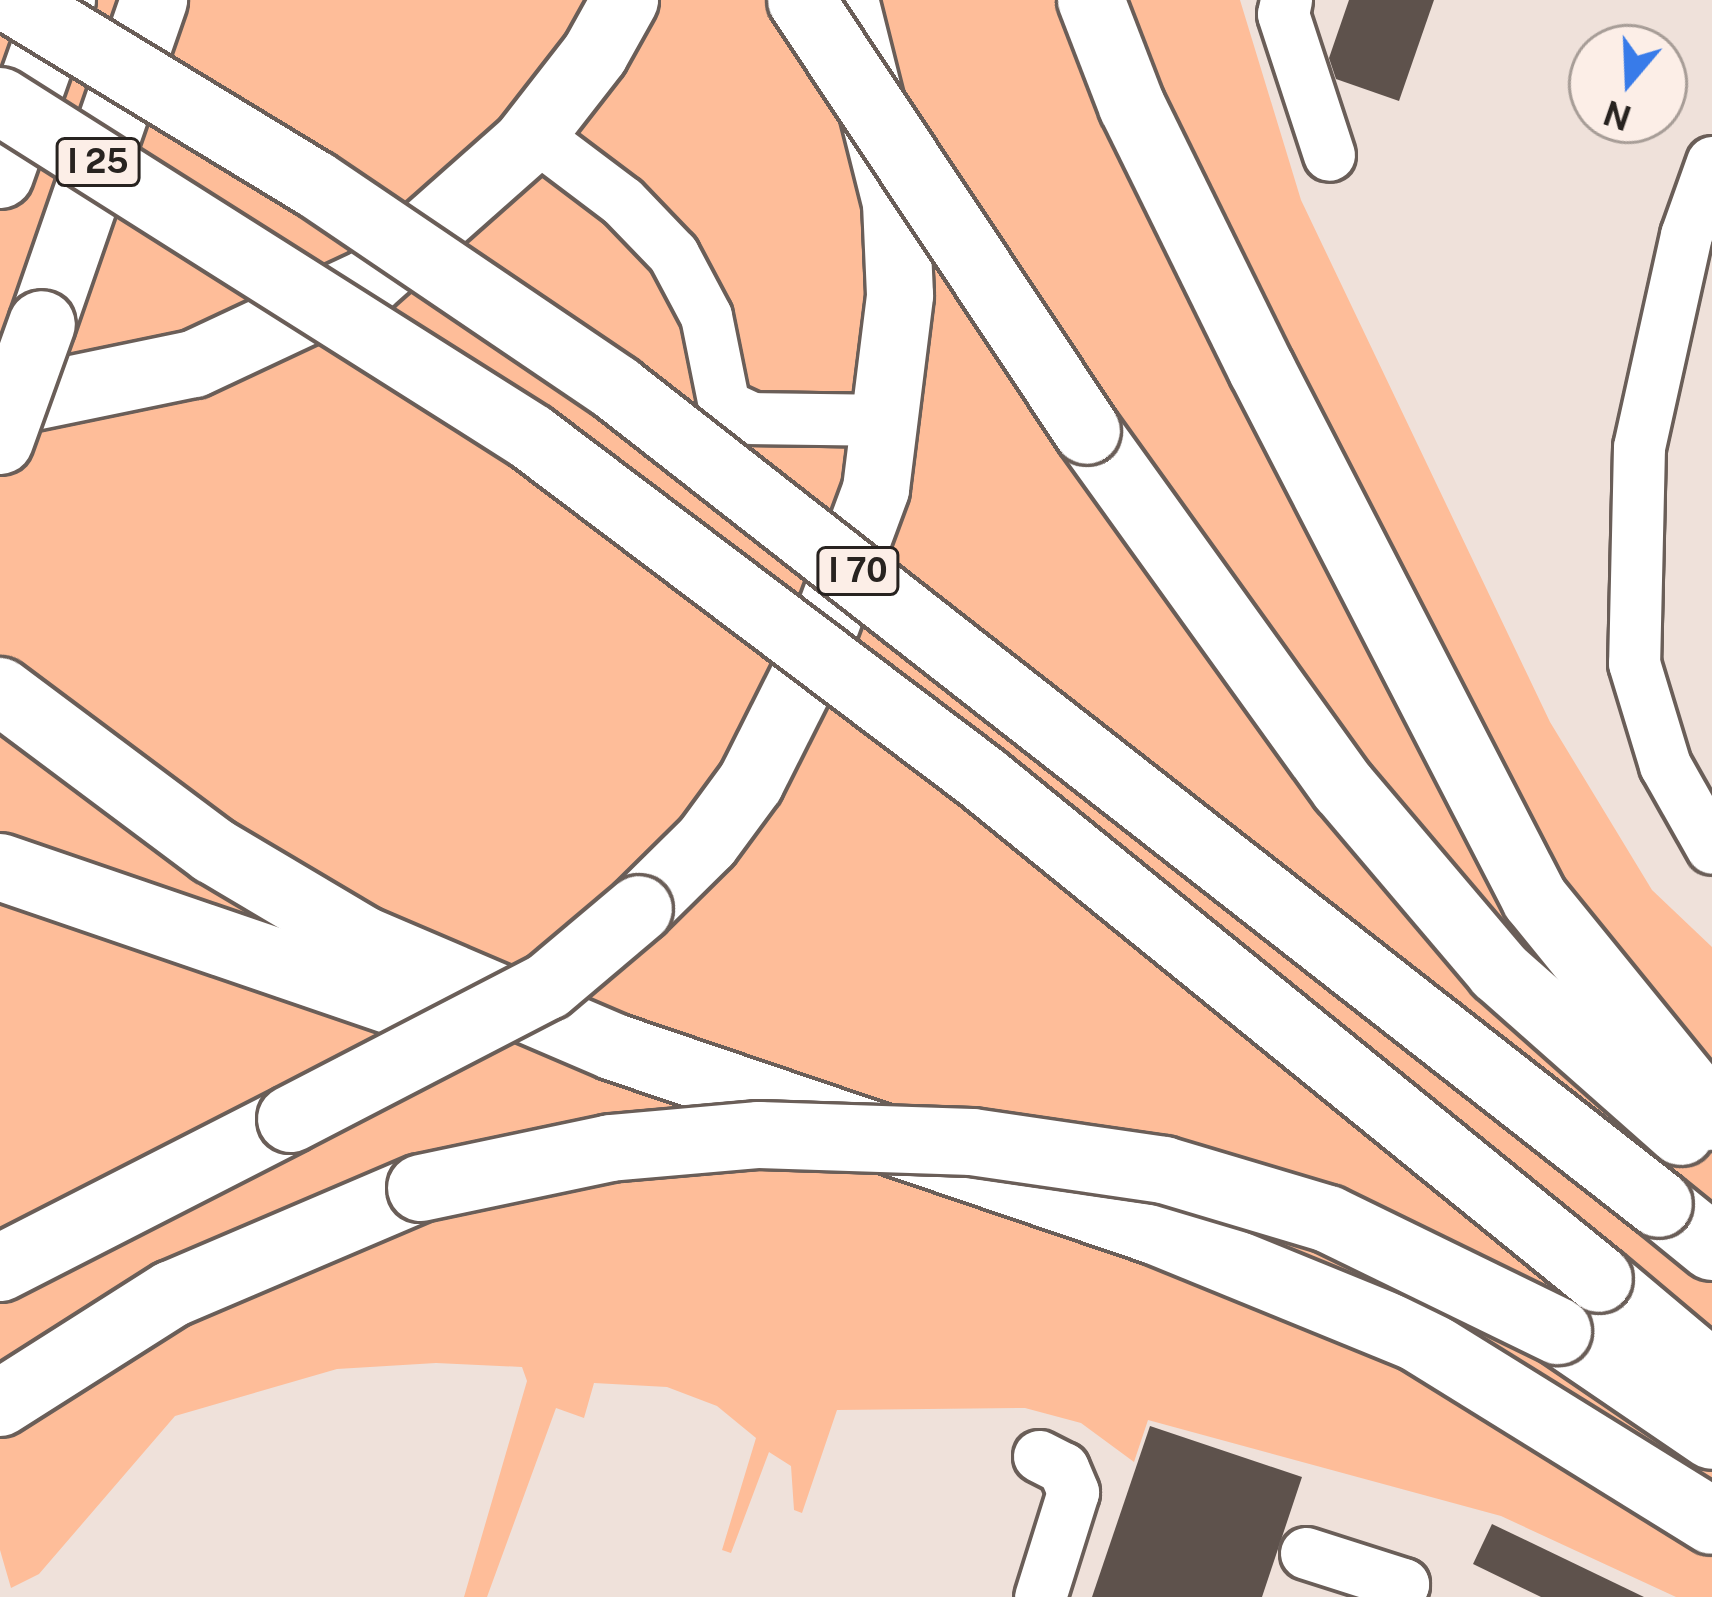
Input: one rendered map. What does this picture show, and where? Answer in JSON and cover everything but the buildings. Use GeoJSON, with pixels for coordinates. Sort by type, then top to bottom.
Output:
{"type":"FeatureCollection","features":[{"type":"Feature","properties":{"kind":"highway","name":"I 70"},"geometry":{"type":"LineString","coordinates":[[12,0],[315,184],[616,388],[1712,1247]]}},
{"type":"Feature","properties":{"kind":"highway"},"geometry":{"type":"LineString","coordinates":[[0,176],[62,0]]}},
{"type":"Feature","properties":{"kind":"highway","name":"I 25"},"geometry":{"type":"LineString","coordinates":[[0,441],[154,0]]}},
{"type":"Feature","properties":{"kind":"highway"},"geometry":{"type":"LineString","coordinates":[[0,404],[194,364],[369,282],[533,134],[595,54],[625,0]]}},
{"type":"Feature","properties":{"kind":"highway"},"geometry":{"type":"LineString","coordinates":[[801,0],[1088,431],[1344,788],[1499,970],[1712,1157]]}},
{"type":"Feature","properties":{"kind":"highway"},"geometry":{"type":"LineString","coordinates":[[0,1268],[548,986],[640,910],[707,842],[751,782],[814,657],[876,489],[886,420],[900,295],[896,203],[845,0]]}},
{"type":"Feature","properties":{"kind":"highway"},"geometry":{"type":"LineString","coordinates":[[1053,0],[1132,106]]}},
{"type":"Feature","properties":{"kind":"highway"},"geometry":{"type":"LineString","coordinates":[[1091,0],[1132,106],[1535,899],[1712,1117]]}},
{"type":"Feature","properties":{"kind":"highway","name":"I 70"},"geometry":{"type":"LineString","coordinates":[[0,101],[567,463],[980,777],[1712,1374]]}},
{"type":"Feature","properties":{"kind":"highway"},"geometry":{"type":"LineString","coordinates":[[0,691],[214,851],[362,939],[614,1047],[996,1181],[1155,1231],[1417,1338],[1712,1522]]}},
{"type":"Feature","properties":{"kind":"highway"},"geometry":{"type":"LineString","coordinates":[[0,867],[585,1067],[996,1181]]}},
{"type":"Feature","properties":{"kind":"highway"},"geometry":{"type":"LineString","coordinates":[[0,1403],[172,1294],[422,1188],[610,1148],[759,1135],[973,1142],[1164,1170],[1328,1219],[1558,1330],[1712,1436]]}},
{"type":"Feature","properties":{"kind":"street"},"geometry":{"type":"LineString","coordinates":[[1286,0],[1283,14],[1329,155]]}},
{"type":"Feature","properties":{"kind":"street"},"geometry":{"type":"LineString","coordinates":[[533,134],[622,201],[673,254],[706,316],[724,405],[752,418],[886,420]]}},
{"type":"Feature","properties":{"kind":"street"},"geometry":{"type":"LineString","coordinates":[[1712,162],[1686,235],[1639,447],[1634,663],[1665,765],[1712,848]]}},
{"type":"Feature","properties":{"kind":"street"},"geometry":{"type":"LineString","coordinates":[[1039,1456],[1063,1468],[1073,1492],[1040,1597]]}},
{"type":"Feature","properties":{"kind":"street"},"geometry":{"type":"LineString","coordinates":[[1306,1552],[1402,1585],[1398,1597]]}},
{"type":"Feature","properties":{"kind":"shaded area"},"geometry":{"type":"Polygon","coordinates":[[[0,0],[1240,0],[1301,200],[1550,722],[1652,890],[1712,947],[1712,1597],[1676,1597],[1501,1516],[1148,1420],[1134,1462],[1081,1423],[1025,1408],[837,1410],[802,1513],[794,1510],[791,1466],[769,1452],[731,1553],[722,1550],[756,1438],[717,1406],[667,1387],[594,1383],[584,1418],[556,1408],[487,1597],[464,1597],[527,1381],[522,1367],[436,1363],[337,1369],[175,1416],[39,1574],[11,1588],[0,1550],[0,0]]]}}]}
